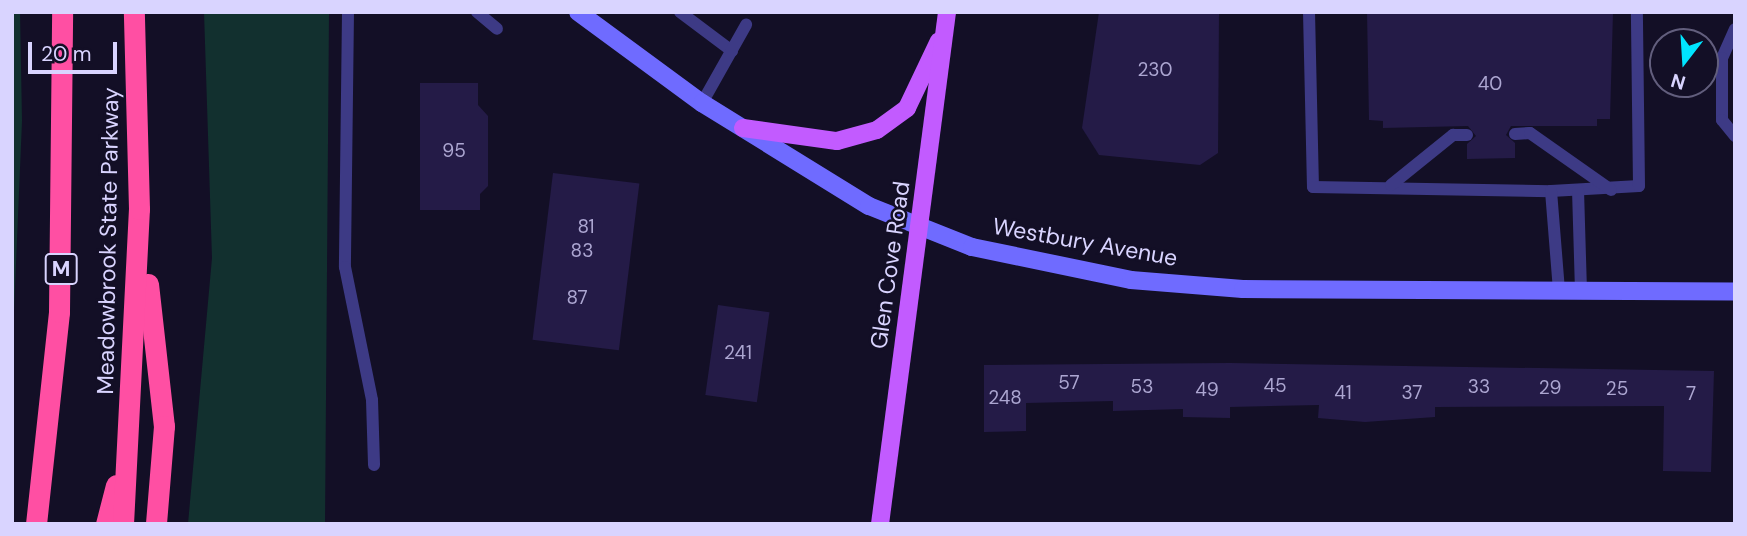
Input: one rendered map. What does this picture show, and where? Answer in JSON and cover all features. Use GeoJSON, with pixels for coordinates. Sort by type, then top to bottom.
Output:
{"type":"FeatureCollection","features":[{"type":"Feature","properties":{"kind":"highway","name":"Meadowbrook State Parkway"},"geometry":{"type":"LineString","coordinates":[[36,524],[60,284],[62,12]]}},
{"type":"Feature","properties":{"kind":"highway","name":"Meadowbrook State Parkway"},"geometry":{"type":"LineString","coordinates":[[129,429],[139,209],[134,12]]}},
{"type":"Feature","properties":{"kind":"highway"},"geometry":{"type":"LineString","coordinates":[[139,209],[164,426],[156,524]]}},
{"type":"Feature","properties":{"kind":"highway"},"geometry":{"type":"LineString","coordinates":[[106,524],[129,429]]}},
{"type":"Feature","properties":{"kind":"highway"},"geometry":{"type":"LineString","coordinates":[[123,524],[129,429]]}},
{"type":"Feature","properties":{"kind":"main road","name":"Westbury Avenue"},"geometry":{"type":"LineString","coordinates":[[578,12],[702,103],[919,231],[1131,280],[1243,289],[1735,292]]}},
{"type":"Feature","properties":{"kind":"main road"},"geometry":{"type":"LineString","coordinates":[[743,128],[837,141],[877,130],[906,108],[946,20]]}},
{"type":"Feature","properties":{"kind":"main road","name":"Glen Cove Road"},"geometry":{"type":"LineString","coordinates":[[880,524],[946,20]]}},
{"type":"Feature","properties":{"kind":"lane"},"geometry":{"type":"LineString","coordinates":[[348,12],[345,267],[372,400],[374,466]]}},
{"type":"Feature","properties":{"kind":"lane"},"geometry":{"type":"LineString","coordinates":[[477,12],[497,29]]}},
{"type":"Feature","properties":{"kind":"lane"},"geometry":{"type":"LineString","coordinates":[[680,12],[732,51]]}},
{"type":"Feature","properties":{"kind":"lane"},"geometry":{"type":"LineString","coordinates":[[1310,12],[1313,187],[1391,184],[1551,191],[1611,190],[1639,186],[1637,12]]}},
{"type":"Feature","properties":{"kind":"lane"},"geometry":{"type":"LineString","coordinates":[[702,103],[746,25]]}},
{"type":"Feature","properties":{"kind":"lane"},"geometry":{"type":"LineString","coordinates":[[1735,29],[1723,58],[1722,83],[1722,120],[1735,136]]}},
{"type":"Feature","properties":{"kind":"lane"},"geometry":{"type":"LineString","coordinates":[[1516,134],[1530,134],[1611,190]]}},
{"type":"Feature","properties":{"kind":"lane"},"geometry":{"type":"LineString","coordinates":[[1391,184],[1453,135],[1467,135]]}},
{"type":"Feature","properties":{"kind":"lane"},"geometry":{"type":"LineString","coordinates":[[1578,190],[1581,291]]}},
{"type":"Feature","properties":{"kind":"lane"},"geometry":{"type":"LineString","coordinates":[[1551,191],[1559,290]]}},
{"type":"Feature","properties":{"kind":"green space"},"geometry":{"type":"Polygon","coordinates":[[[12,12],[20,12],[22,121],[12,359],[12,12]]]}},
{"type":"Feature","properties":{"kind":"green space"},"geometry":{"type":"Polygon","coordinates":[[[204,12],[329,12],[325,524],[188,524],[212,258],[204,12]]]}},
{"type":"Feature","properties":{"kind":"building"},"geometry":{"type":"Polygon","coordinates":[[[1099,12],[1219,12],[1218,153],[1200,165],[1099,155],[1082,128],[1099,12]]]}},
{"type":"Feature","properties":{"kind":"building"},"geometry":{"type":"Polygon","coordinates":[[[1367,12],[1613,12],[1610,119],[1597,119],[1597,126],[1511,126],[1506,135],[1515,143],[1515,158],[1467,159],[1467,144],[1476,136],[1468,126],[1383,128],[1383,121],[1369,120],[1367,12]]]}},
{"type":"Feature","properties":{"kind":"building"},"geometry":{"type":"Polygon","coordinates":[[[420,83],[478,83],[478,105],[488,116],[488,186],[480,194],[480,210],[420,210],[420,83]]]}},
{"type":"Feature","properties":{"kind":"building"},"geometry":{"type":"Polygon","coordinates":[[[553,173],[639,184],[619,350],[533,340],[553,173]]]}},
{"type":"Feature","properties":{"kind":"building"},"geometry":{"type":"Polygon","coordinates":[[[718,305],[769,312],[757,402],[705,395],[718,305]]]}},
{"type":"Feature","properties":{"kind":"building"},"geometry":{"type":"Polygon","coordinates":[[[1230,363],[1714,371],[1711,472],[1663,471],[1664,406],[1435,407],[1435,417],[1365,422],[1318,418],[1319,405],[1230,407],[1230,418],[1183,417],[1183,409],[1113,411],[1113,401],[1026,403],[1026,431],[984,432],[984,365],[1230,363]]]}}]}
